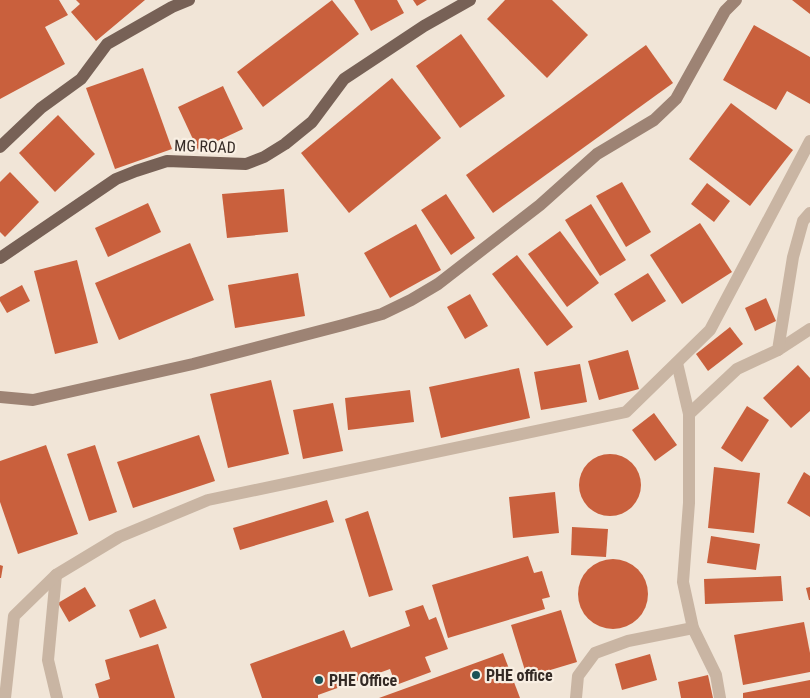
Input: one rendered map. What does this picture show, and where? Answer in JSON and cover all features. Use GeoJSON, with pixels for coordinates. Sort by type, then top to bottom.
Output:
{"type":"FeatureCollection","features":[{"type":"Feature","properties":{"kind":"main road"},"geometry":{"type":"LineString","coordinates":[[0,147],[41,108],[81,79],[107,44],[172,7],[189,0]]}},
{"type":"Feature","properties":{"kind":"main road","name":"MG ROAD"},"geometry":{"type":"LineString","coordinates":[[0,258],[116,179],[136,171],[166,161],[246,164],[264,157],[285,144],[312,122],[344,79],[424,26],[470,0]]}},
{"type":"Feature","properties":{"kind":"main road"},"geometry":{"type":"LineString","coordinates":[[0,397],[33,400],[193,364],[382,314],[411,300],[438,284],[540,206],[597,154],[654,120],[676,99],[725,11],[736,0]]}},
{"type":"Feature","properties":{"kind":"street"},"geometry":{"type":"LineString","coordinates":[[6,698],[14,616],[56,575],[118,537],[208,500],[626,412],[710,330],[810,141]]}},
{"type":"Feature","properties":{"kind":"street"},"geometry":{"type":"LineString","coordinates":[[778,350],[793,257],[802,221],[810,213]]}},
{"type":"Feature","properties":{"kind":"street"},"geometry":{"type":"LineString","coordinates":[[689,414],[737,369],[778,350],[810,328]]}},
{"type":"Feature","properties":{"kind":"street"},"geometry":{"type":"LineString","coordinates":[[677,363],[689,414],[689,503],[683,582],[693,628],[716,675],[720,698]]}},
{"type":"Feature","properties":{"kind":"street"},"geometry":{"type":"LineString","coordinates":[[56,575],[48,660],[57,698]]}},
{"type":"Feature","properties":{"kind":"street"},"geometry":{"type":"LineString","coordinates":[[576,698],[578,676],[595,653],[628,641],[693,628]]}},
{"type":"Feature","properties":{"kind":"building"},"geometry":{"type":"Polygon","coordinates":[[[0,0],[59,0],[68,15],[45,27],[65,64],[0,99],[0,0]]]}},
{"type":"Feature","properties":{"kind":"building"},"geometry":{"type":"Polygon","coordinates":[[[76,0],[145,0],[96,41],[71,12],[80,4],[76,0]]]}},
{"type":"Feature","properties":{"kind":"building"},"geometry":{"type":"Polygon","coordinates":[[[332,0],[359,34],[263,107],[237,72],[332,0]]]}},
{"type":"Feature","properties":{"kind":"building"},"geometry":{"type":"Polygon","coordinates":[[[354,0],[397,0],[404,13],[371,31],[354,0]]]}},
{"type":"Feature","properties":{"kind":"building"},"geometry":{"type":"Polygon","coordinates":[[[413,0],[427,0],[417,6],[413,0]]]}},
{"type":"Feature","properties":{"kind":"building"},"geometry":{"type":"Polygon","coordinates":[[[505,0],[552,0],[588,35],[547,78],[487,19],[505,0]]]}},
{"type":"Feature","properties":{"kind":"building"},"geometry":{"type":"Polygon","coordinates":[[[792,0],[810,0],[810,14],[792,0]]]}},
{"type":"Feature","properties":{"kind":"building"},"geometry":{"type":"Polygon","coordinates":[[[754,25],[810,57],[810,104],[787,91],[776,110],[723,80],[754,25]]]}},
{"type":"Feature","properties":{"kind":"building"},"geometry":{"type":"Polygon","coordinates":[[[461,34],[505,96],[460,128],[416,66],[461,34]]]}},
{"type":"Feature","properties":{"kind":"building"},"geometry":{"type":"Polygon","coordinates":[[[646,45],[673,83],[493,213],[466,175],[646,45]]]}},
{"type":"Feature","properties":{"kind":"building"},"geometry":{"type":"Polygon","coordinates":[[[143,68],[172,149],[115,169],[86,88],[143,68]]]}},
{"type":"Feature","properties":{"kind":"building"},"geometry":{"type":"Polygon","coordinates":[[[392,78],[441,138],[349,213],[301,153],[392,78]]]}},
{"type":"Feature","properties":{"kind":"building"},"geometry":{"type":"Polygon","coordinates":[[[223,86],[243,129],[198,150],[178,107],[223,86]]]}},
{"type":"Feature","properties":{"kind":"building"},"geometry":{"type":"Polygon","coordinates":[[[731,103],[793,150],[750,206],[689,159],[731,103]]]}},
{"type":"Feature","properties":{"kind":"building"},"geometry":{"type":"Polygon","coordinates":[[[58,115],[95,154],[55,192],[19,153],[58,115]]]}},
{"type":"Feature","properties":{"kind":"building"},"geometry":{"type":"Polygon","coordinates":[[[10,172],[39,202],[5,237],[0,232],[0,182],[10,172]]]}},
{"type":"Feature","properties":{"kind":"building"},"geometry":{"type":"Polygon","coordinates":[[[622,182],[651,232],[626,247],[596,196],[622,182]]]}},
{"type":"Feature","properties":{"kind":"building"},"geometry":{"type":"Polygon","coordinates":[[[707,183],[730,201],[714,222],[691,204],[707,183]]]}},
{"type":"Feature","properties":{"kind":"building"},"geometry":{"type":"Polygon","coordinates":[[[284,189],[288,232],[227,238],[222,194],[284,189]]]}},
{"type":"Feature","properties":{"kind":"building"},"geometry":{"type":"Polygon","coordinates":[[[446,194],[475,238],[451,255],[421,210],[446,194]]]}},
{"type":"Feature","properties":{"kind":"building"},"geometry":{"type":"Polygon","coordinates":[[[148,203],[161,232],[108,257],[95,228],[148,203]]]}},
{"type":"Feature","properties":{"kind":"building"},"geometry":{"type":"Polygon","coordinates":[[[591,204],[626,260],[600,276],[565,220],[591,204]]]}},
{"type":"Feature","properties":{"kind":"building"},"geometry":{"type":"Polygon","coordinates":[[[700,223],[732,272],[682,304],[650,255],[700,223]]]}},
{"type":"Feature","properties":{"kind":"building"},"geometry":{"type":"Polygon","coordinates":[[[416,224],[441,270],[390,298],[364,253],[416,224]]]}},
{"type":"Feature","properties":{"kind":"building"},"geometry":{"type":"Polygon","coordinates":[[[560,231],[599,283],[567,307],[528,254],[560,231]]]}},
{"type":"Feature","properties":{"kind":"building"},"geometry":{"type":"Polygon","coordinates":[[[190,243],[214,300],[119,340],[95,283],[190,243]]]}},
{"type":"Feature","properties":{"kind":"building"},"geometry":{"type":"Polygon","coordinates":[[[517,255],[573,327],[547,346],[492,274],[517,255]]]}},
{"type":"Feature","properties":{"kind":"building"},"geometry":{"type":"Polygon","coordinates":[[[77,260],[98,343],[55,354],[34,271],[77,260]]]}},
{"type":"Feature","properties":{"kind":"building"},"geometry":{"type":"Polygon","coordinates":[[[298,273],[305,316],[235,328],[228,285],[298,273]]]}},
{"type":"Feature","properties":{"kind":"building"},"geometry":{"type":"Polygon","coordinates":[[[648,273],[666,301],[632,322],[614,294],[648,273]]]}},
{"type":"Feature","properties":{"kind":"building"},"geometry":{"type":"Polygon","coordinates":[[[22,285],[30,301],[7,313],[0,301],[0,297],[22,285]]]}},
{"type":"Feature","properties":{"kind":"building"},"geometry":{"type":"Polygon","coordinates":[[[470,294],[488,326],[465,339],[447,307],[470,294]]]}},
{"type":"Feature","properties":{"kind":"building"},"geometry":{"type":"Polygon","coordinates":[[[766,298],[776,321],[755,331],[745,308],[766,298]]]}},
{"type":"Feature","properties":{"kind":"building"},"geometry":{"type":"Polygon","coordinates":[[[730,327],[743,344],[708,371],[696,354],[730,327]]]}},
{"type":"Feature","properties":{"kind":"building"},"geometry":{"type":"Polygon","coordinates":[[[628,350],[639,389],[599,400],[588,361],[628,350]]]}},
{"type":"Feature","properties":{"kind":"building"},"geometry":{"type":"Polygon","coordinates":[[[580,364],[587,402],[541,410],[534,372],[580,364]]]}},
{"type":"Feature","properties":{"kind":"building"},"geometry":{"type":"Polygon","coordinates":[[[798,365],[810,378],[810,411],[791,428],[763,398],[798,365]]]}},
{"type":"Feature","properties":{"kind":"building"},"geometry":{"type":"Polygon","coordinates":[[[519,368],[530,418],[441,438],[429,387],[519,368]]]}},
{"type":"Feature","properties":{"kind":"building"},"geometry":{"type":"Polygon","coordinates":[[[271,380],[289,454],[228,468],[210,394],[271,380]]]}},
{"type":"Feature","properties":{"kind":"building"},"geometry":{"type":"Polygon","coordinates":[[[410,390],[414,422],[348,430],[345,398],[410,390]]]}},
{"type":"Feature","properties":{"kind":"building"},"geometry":{"type":"Polygon","coordinates":[[[333,403],[343,451],[303,459],[293,410],[333,403]]]}},
{"type":"Feature","properties":{"kind":"building"},"geometry":{"type":"Polygon","coordinates":[[[747,406],[769,420],[742,462],[721,448],[747,406]]]}},
{"type":"Feature","properties":{"kind":"building"},"geometry":{"type":"Polygon","coordinates":[[[654,413],[677,445],[655,461],[632,430],[654,413]]]}},
{"type":"Feature","properties":{"kind":"building"},"geometry":{"type":"Polygon","coordinates":[[[199,435],[215,481],[133,508],[117,462],[199,435]]]}},
{"type":"Feature","properties":{"kind":"building"},"geometry":{"type":"Polygon","coordinates":[[[46,445],[78,534],[18,554],[0,502],[0,461],[46,445]]]}},
{"type":"Feature","properties":{"kind":"building"},"geometry":{"type":"Polygon","coordinates":[[[95,445],[117,512],[89,521],[67,454],[95,445]]]}},
{"type":"Feature","properties":{"kind":"building"},"geometry":{"type":"Polygon","coordinates":[[[610,454],[622,456],[632,463],[639,473],[641,485],[639,497],[632,507],[622,514],[610,516],[598,514],[588,507],[581,497],[579,485],[581,473],[588,463],[598,456],[610,454]]]}},
{"type":"Feature","properties":{"kind":"building"},"geometry":{"type":"Polygon","coordinates":[[[714,467],[760,473],[754,533],[708,528],[714,467]]]}},
{"type":"Feature","properties":{"kind":"building"},"geometry":{"type":"Polygon","coordinates":[[[804,472],[810,476],[810,517],[787,503],[804,472]]]}},
{"type":"Feature","properties":{"kind":"building"},"geometry":{"type":"Polygon","coordinates":[[[555,492],[559,533],[513,538],[509,497],[555,492]]]}},
{"type":"Feature","properties":{"kind":"building"},"geometry":{"type":"Polygon","coordinates":[[[327,500],[334,522],[240,550],[233,528],[327,500]]]}},
{"type":"Feature","properties":{"kind":"building"},"geometry":{"type":"Polygon","coordinates":[[[368,511],[393,590],[369,597],[345,519],[368,511]]]}},
{"type":"Feature","properties":{"kind":"building"},"geometry":{"type":"Polygon","coordinates":[[[572,527],[608,529],[606,557],[571,555],[572,527]]]}},
{"type":"Feature","properties":{"kind":"building"},"geometry":{"type":"Polygon","coordinates":[[[711,536],[760,544],[756,570],[707,563],[711,536]]]}},
{"type":"Feature","properties":{"kind":"building"},"geometry":{"type":"Polygon","coordinates":[[[528,556],[534,573],[542,571],[550,597],[542,599],[545,609],[448,638],[432,585],[528,556]]]}},
{"type":"Feature","properties":{"kind":"building"},"geometry":{"type":"Polygon","coordinates":[[[613,559],[626,562],[638,569],[645,581],[648,594],[645,607],[638,619],[626,626],[613,629],[600,626],[588,619],[581,607],[578,594],[581,581],[588,569],[600,562],[613,559]]]}},
{"type":"Feature","properties":{"kind":"building"},"geometry":{"type":"Polygon","coordinates":[[[0,565],[3,566],[1,578],[0,578],[0,565]]]}},
{"type":"Feature","properties":{"kind":"building"},"geometry":{"type":"Polygon","coordinates":[[[781,576],[783,601],[705,604],[704,579],[781,576]]]}},
{"type":"Feature","properties":{"kind":"building"},"geometry":{"type":"Polygon","coordinates":[[[85,587],[96,606],[69,622],[58,603],[85,587]]]}},
{"type":"Feature","properties":{"kind":"building"},"geometry":{"type":"Polygon","coordinates":[[[810,587],[810,600],[809,600],[806,588],[810,587]]]}},
{"type":"Feature","properties":{"kind":"building"},"geometry":{"type":"Polygon","coordinates":[[[155,599],[167,628],[140,638],[129,610],[155,599]]]}},
{"type":"Feature","properties":{"kind":"building"},"geometry":{"type":"Polygon","coordinates":[[[423,605],[429,620],[436,617],[448,649],[425,657],[431,672],[396,685],[390,669],[318,695],[318,698],[262,698],[250,664],[344,630],[351,648],[410,626],[405,611],[423,605]]]}},
{"type":"Feature","properties":{"kind":"building"},"geometry":{"type":"Polygon","coordinates":[[[561,610],[577,662],[527,677],[511,625],[561,610]]]}},
{"type":"Feature","properties":{"kind":"building"},"geometry":{"type":"Polygon","coordinates":[[[804,622],[810,653],[810,672],[743,685],[734,635],[804,622]]]}},
{"type":"Feature","properties":{"kind":"building"},"geometry":{"type":"Polygon","coordinates":[[[158,644],[175,698],[99,698],[95,684],[110,679],[105,660],[158,644]]]}},
{"type":"Feature","properties":{"kind":"building","name":"PHE office"},"geometry":{"type":"Polygon","coordinates":[[[503,653],[520,698],[379,698],[503,653]]]}},
{"type":"Feature","properties":{"kind":"building"},"geometry":{"type":"Polygon","coordinates":[[[650,654],[657,680],[622,690],[615,664],[650,654]]]}},
{"type":"Feature","properties":{"kind":"building"},"geometry":{"type":"Polygon","coordinates":[[[708,675],[713,698],[681,698],[678,682],[708,675]]]}},
{"type":"Feature","properties":{"kind":"building"},"geometry":{"type":"Polygon","coordinates":[[[810,680],[810,698],[743,698],[743,693],[810,680]]]}},
{"type":"Feature","properties":{"kind":"place","name":"PHE office"},"geometry":{"type":"Point","coordinates":[476,675]}},
{"type":"Feature","properties":{"kind":"place","name":"PHE Office"},"geometry":{"type":"Point","coordinates":[319,680]}}]}
